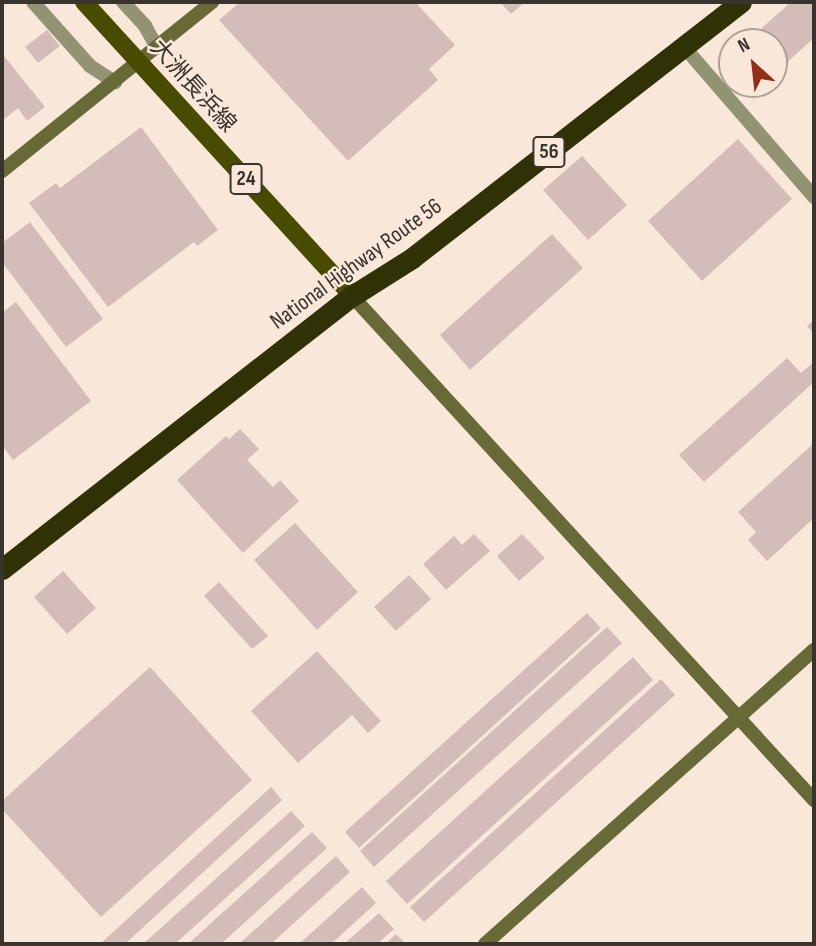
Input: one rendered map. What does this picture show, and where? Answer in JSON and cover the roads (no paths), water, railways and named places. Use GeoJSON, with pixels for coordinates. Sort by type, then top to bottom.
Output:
{"type":"FeatureCollection","features":[{"type":"Feature","properties":{"kind":"highway","name":"National Highway Route 56"},"geometry":{"type":"LineString","coordinates":[[2,569],[352,296],[412,258],[741,2]]}},
{"type":"Feature","properties":{"kind":"main road","name":"大洲長浜線"},"geometry":{"type":"LineString","coordinates":[[84,2],[352,296]]}},
{"type":"Feature","properties":{"kind":"street"},"geometry":{"type":"LineString","coordinates":[[33,2],[90,66],[115,82]]}},
{"type":"Feature","properties":{"kind":"street"},"geometry":{"type":"LineString","coordinates":[[123,2],[145,26],[157,48]]}},
{"type":"Feature","properties":{"kind":"street"},"geometry":{"type":"LineString","coordinates":[[2,171],[212,2]]}},
{"type":"Feature","properties":{"kind":"street"},"geometry":{"type":"LineString","coordinates":[[685,48],[814,197]]}},
{"type":"Feature","properties":{"kind":"street"},"geometry":{"type":"LineString","coordinates":[[352,296],[814,800]]}},
{"type":"Feature","properties":{"kind":"street"},"geometry":{"type":"LineString","coordinates":[[485,944],[814,650]]}}]}
